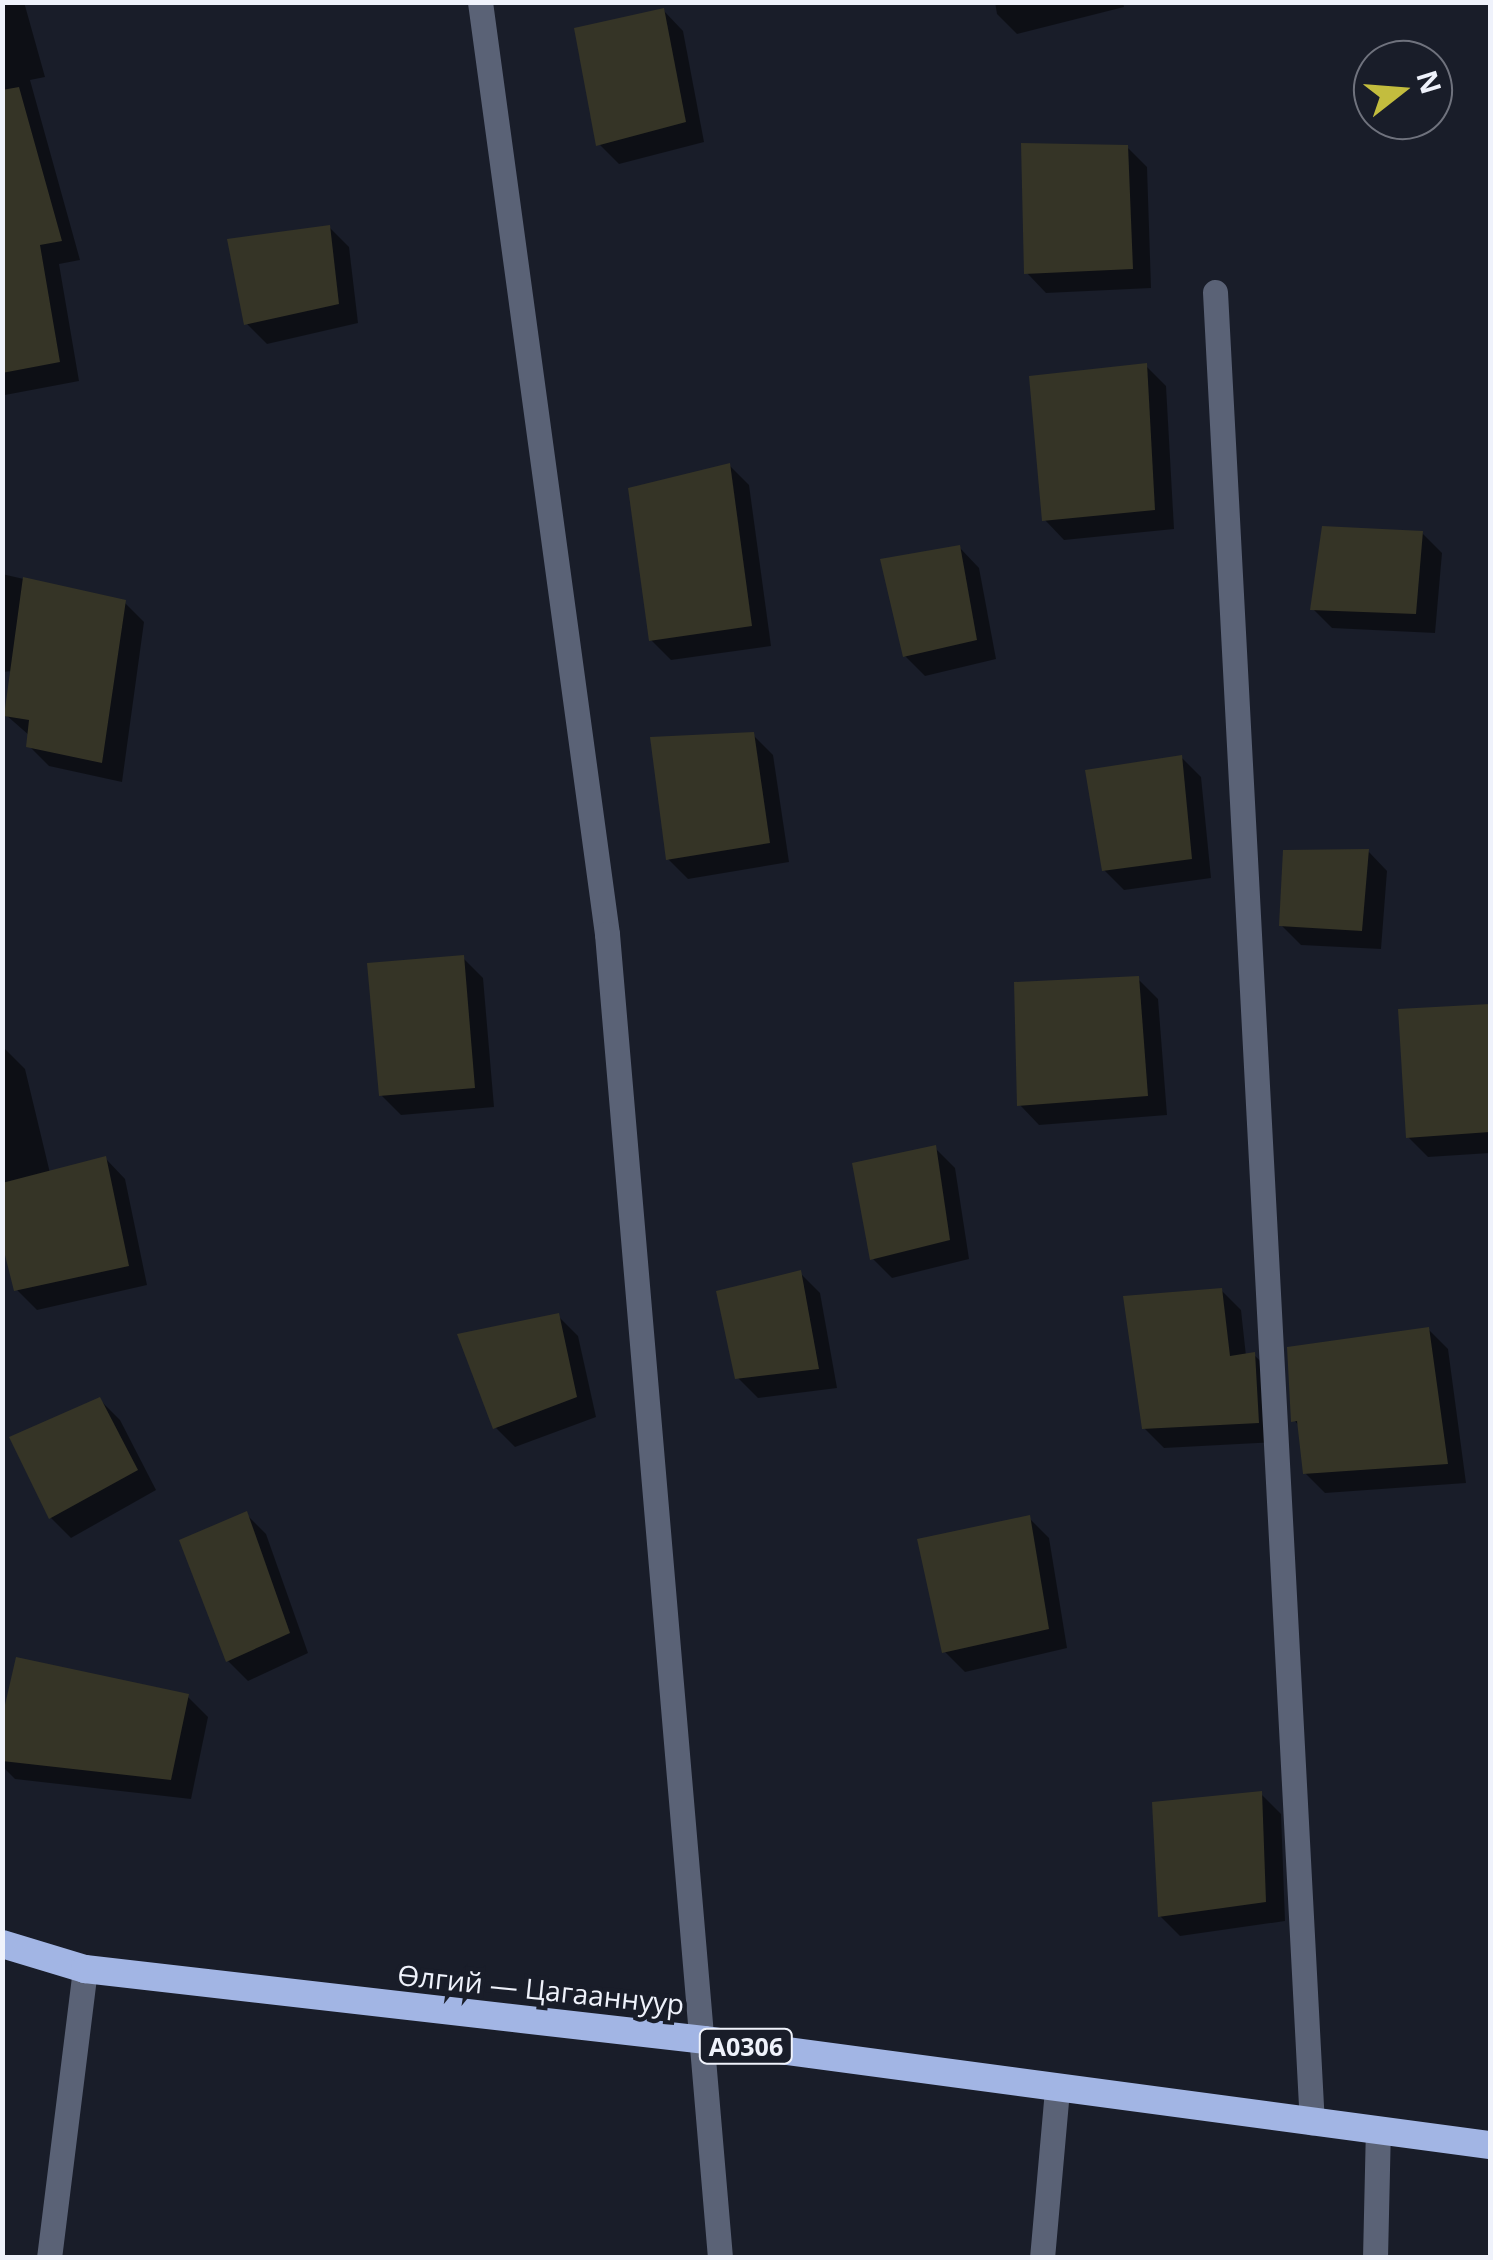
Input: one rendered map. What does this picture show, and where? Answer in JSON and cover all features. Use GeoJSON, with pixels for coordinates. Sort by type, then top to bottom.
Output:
{"type":"FeatureCollection","features":[{"type":"Feature","properties":{"kind":"highway","name":"Өлгий — Цагааннуур"},"geometry":{"type":"LineString","coordinates":[[2,1944],[85,1969],[704,2040],[1490,2146]]}},
{"type":"Feature","properties":{"kind":"street"},"geometry":{"type":"LineString","coordinates":[[480,2],[606,934],[720,2258]]}},
{"type":"Feature","properties":{"kind":"street"},"geometry":{"type":"LineString","coordinates":[[1215,292],[1312,2122]]}},
{"type":"Feature","properties":{"kind":"street"},"geometry":{"type":"LineString","coordinates":[[49,2258],[85,1969]]}},
{"type":"Feature","properties":{"kind":"street"},"geometry":{"type":"LineString","coordinates":[[1042,2258],[1056,2090]]}},
{"type":"Feature","properties":{"kind":"street"},"geometry":{"type":"LineString","coordinates":[[1375,2258],[1378,2130]]}},
{"type":"Feature","properties":{"kind":"building"},"geometry":{"type":"Polygon","coordinates":[[[664,8],[686,122],[596,146],[574,28],[664,8]]]}},
{"type":"Feature","properties":{"kind":"building"},"geometry":{"type":"Polygon","coordinates":[[[19,87],[62,241],[40,245],[60,362],[2,373],[2,90],[19,87]]]}},
{"type":"Feature","properties":{"kind":"building"},"geometry":{"type":"Polygon","coordinates":[[[1021,143],[1128,145],[1133,269],[1024,274],[1021,143]]]}},
{"type":"Feature","properties":{"kind":"building"},"geometry":{"type":"Polygon","coordinates":[[[330,225],[339,304],[244,325],[227,239],[330,225]]]}},
{"type":"Feature","properties":{"kind":"building"},"geometry":{"type":"Polygon","coordinates":[[[1147,363],[1155,510],[1042,521],[1029,376],[1147,363]]]}},
{"type":"Feature","properties":{"kind":"building"},"geometry":{"type":"Polygon","coordinates":[[[730,463],[752,626],[649,641],[628,488],[730,463]]]}},
{"type":"Feature","properties":{"kind":"building"},"geometry":{"type":"Polygon","coordinates":[[[1322,526],[1423,531],[1416,614],[1310,610],[1322,526]]]}},
{"type":"Feature","properties":{"kind":"building"},"geometry":{"type":"Polygon","coordinates":[[[960,545],[977,640],[903,657],[880,559],[960,545]]]}},
{"type":"Feature","properties":{"kind":"building"},"geometry":{"type":"Polygon","coordinates":[[[23,577],[126,600],[102,763],[26,747],[29,720],[4,716],[23,577]]]}},
{"type":"Feature","properties":{"kind":"building"},"geometry":{"type":"Polygon","coordinates":[[[754,732],[770,843],[666,860],[650,737],[754,732]]]}},
{"type":"Feature","properties":{"kind":"building"},"geometry":{"type":"Polygon","coordinates":[[[1182,755],[1192,859],[1102,871],[1085,770],[1182,755]]]}},
{"type":"Feature","properties":{"kind":"building"},"geometry":{"type":"Polygon","coordinates":[[[1369,849],[1362,931],[1279,926],[1283,850],[1369,849]]]}},
{"type":"Feature","properties":{"kind":"building"},"geometry":{"type":"Polygon","coordinates":[[[464,955],[475,1088],[379,1096],[367,963],[464,955]]]}},
{"type":"Feature","properties":{"kind":"building"},"geometry":{"type":"Polygon","coordinates":[[[1139,976],[1148,1096],[1017,1106],[1014,982],[1139,976]]]}},
{"type":"Feature","properties":{"kind":"building"},"geometry":{"type":"Polygon","coordinates":[[[1490,1004],[1490,1132],[1406,1138],[1398,1009],[1490,1004]]]}},
{"type":"Feature","properties":{"kind":"building"},"geometry":{"type":"Polygon","coordinates":[[[936,1145],[950,1240],[870,1260],[852,1163],[936,1145]]]}},
{"type":"Feature","properties":{"kind":"building"},"geometry":{"type":"Polygon","coordinates":[[[106,1156],[129,1266],[14,1291],[2,1243],[2,1183],[106,1156]]]}},
{"type":"Feature","properties":{"kind":"building"},"geometry":{"type":"Polygon","coordinates":[[[801,1270],[819,1369],[735,1379],[716,1291],[801,1270]]]}},
{"type":"Feature","properties":{"kind":"building"},"geometry":{"type":"Polygon","coordinates":[[[1222,1288],[1230,1356],[1255,1352],[1259,1423],[1142,1429],[1123,1296],[1222,1288]]]}},
{"type":"Feature","properties":{"kind":"building"},"geometry":{"type":"Polygon","coordinates":[[[559,1313],[577,1397],[493,1429],[457,1334],[559,1313]]]}},
{"type":"Feature","properties":{"kind":"building"},"geometry":{"type":"Polygon","coordinates":[[[1429,1327],[1448,1464],[1303,1474],[1297,1421],[1291,1422],[1287,1347],[1429,1327]]]}},
{"type":"Feature","properties":{"kind":"building"},"geometry":{"type":"Polygon","coordinates":[[[100,1397],[138,1470],[49,1519],[9,1437],[100,1397]]]}},
{"type":"Feature","properties":{"kind":"building"},"geometry":{"type":"Polygon","coordinates":[[[247,1511],[290,1633],[226,1662],[179,1540],[247,1511]]]}},
{"type":"Feature","properties":{"kind":"building"},"geometry":{"type":"Polygon","coordinates":[[[1030,1515],[1049,1629],[942,1653],[917,1539],[1030,1515]]]}},
{"type":"Feature","properties":{"kind":"building"},"geometry":{"type":"Polygon","coordinates":[[[16,1657],[189,1694],[171,1780],[2,1761],[2,1718],[16,1657]]]}},
{"type":"Feature","properties":{"kind":"building"},"geometry":{"type":"Polygon","coordinates":[[[1262,1791],[1266,1902],[1158,1917],[1152,1802],[1262,1791]]]}}]}
